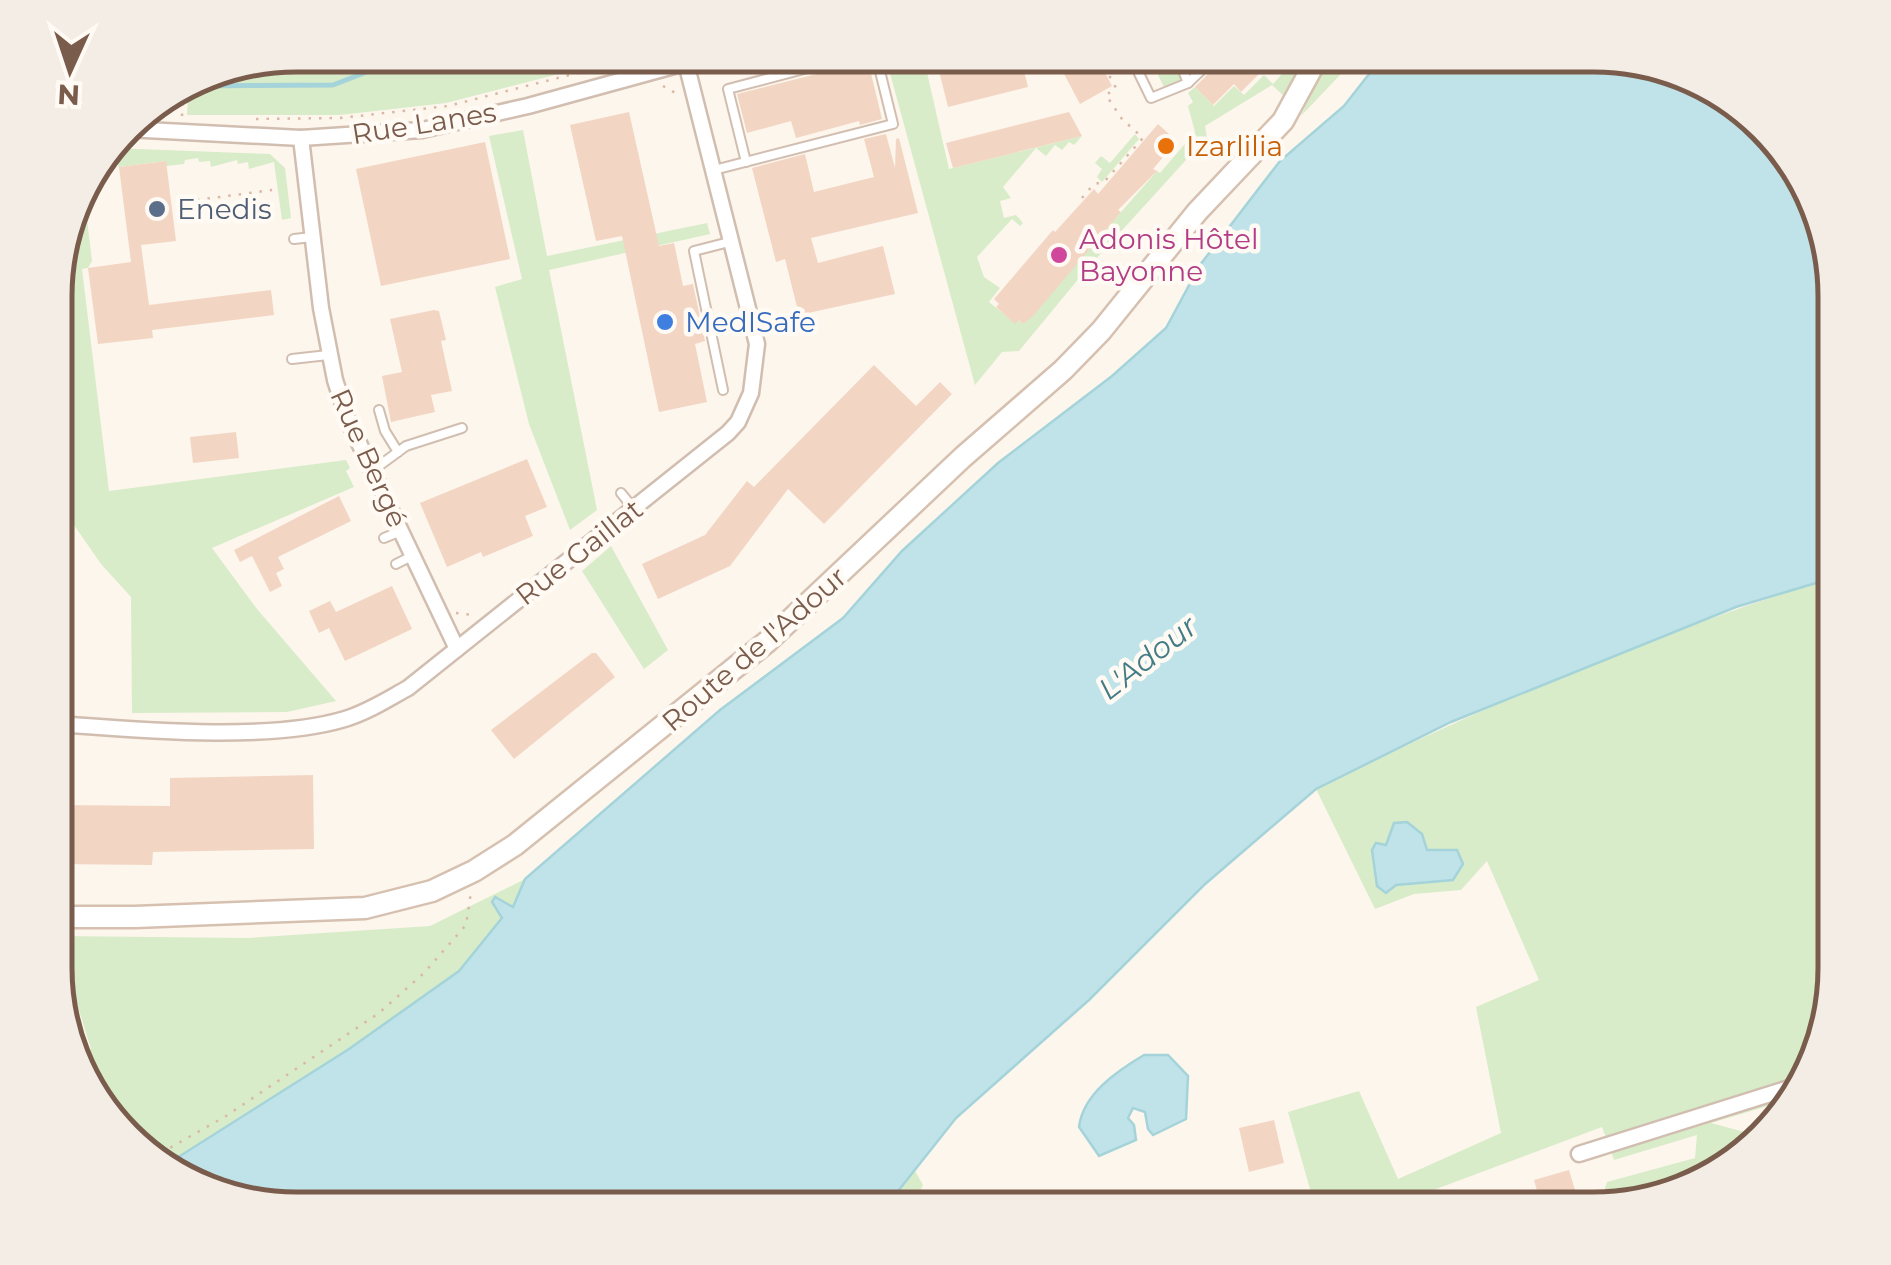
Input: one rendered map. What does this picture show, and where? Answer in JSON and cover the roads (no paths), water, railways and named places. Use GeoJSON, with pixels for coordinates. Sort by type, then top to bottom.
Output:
{"type":"FeatureCollection","features":[{"type":"Feature","properties":{"kind":"main road","name":"Route de l'Adour"},"geometry":{"type":"LineString","coordinates":[[1301,94],[1304,72]]}},
{"type":"Feature","properties":{"kind":"main road","name":"Route de l'Adour"},"geometry":{"type":"LineString","coordinates":[[72,917],[365,908],[432,891],[474,871],[576,798],[768,641],[964,456],[1063,370],[1101,332],[1197,212],[1283,121],[1312,72]]}},
{"type":"Feature","properties":{"kind":"street","name":"Rue Lanes"},"geometry":{"type":"LineString","coordinates":[[147,130],[301,138],[422,130],[651,73]]}},
{"type":"Feature","properties":{"kind":"street","name":"Rue Gaillat"},"geometry":{"type":"LineString","coordinates":[[72,725],[239,731],[308,727],[362,713],[408,688],[458,649],[498,607],[634,509],[669,490],[738,422],[752,393],[757,344],[689,73]]}},
{"type":"Feature","properties":{"kind":"street","name":"Rue Bergé"},"geometry":{"type":"LineString","coordinates":[[301,138],[321,308],[348,420],[458,649]]}},
{"type":"Feature","properties":{"kind":"street"},"geometry":{"type":"LineString","coordinates":[[1579,1154],[1783,1090]]}},
{"type":"Feature","properties":{"kind":"lane"},"geometry":{"type":"LineString","coordinates":[[1138,72],[1151,98],[1188,83],[1199,72]]}},
{"type":"Feature","properties":{"kind":"lane"},"geometry":{"type":"LineString","coordinates":[[1184,72],[1188,83]]}},
{"type":"Feature","properties":{"kind":"lane"},"geometry":{"type":"LineString","coordinates":[[746,162],[728,89],[790,73]]}},
{"type":"Feature","properties":{"kind":"lane"},"geometry":{"type":"LineString","coordinates":[[714,170],[893,124],[880,73]]}},
{"type":"Feature","properties":{"kind":"lane"},"geometry":{"type":"LineString","coordinates":[[294,239],[312,237]]}},
{"type":"Feature","properties":{"kind":"lane"},"geometry":{"type":"LineString","coordinates":[[723,390],[694,251],[733,241]]}},
{"type":"Feature","properties":{"kind":"lane"},"geometry":{"type":"LineString","coordinates":[[321,308],[338,306]]}},
{"type":"Feature","properties":{"kind":"lane"},"geometry":{"type":"LineString","coordinates":[[292,359],[330,349]]}},
{"type":"Feature","properties":{"kind":"lane"},"geometry":{"type":"LineString","coordinates":[[379,410],[398,452]]}},
{"type":"Feature","properties":{"kind":"lane"},"geometry":{"type":"LineString","coordinates":[[372,471],[398,452],[462,428]]}},
{"type":"Feature","properties":{"kind":"lane"},"geometry":{"type":"LineString","coordinates":[[621,493],[634,509]]}},
{"type":"Feature","properties":{"kind":"lane"},"geometry":{"type":"LineString","coordinates":[[384,538],[400,531]]}},
{"type":"Feature","properties":{"kind":"lane"},"geometry":{"type":"LineString","coordinates":[[396,564],[414,556]]}},
{"type":"Feature","properties":{"kind":"water","name":"L'Adour"},"geometry":{"type":"Polygon","coordinates":[[[1371,72],[1624,74],[1667,84],[1694,96],[1719,110],[1763,149],[1781,172],[1801,211],[1817,267],[1818,582],[1736,607],[1451,722],[1316,789],[1204,885],[1089,1000],[956,1118],[897,1192],[267,1191],[211,1175],[177,1158],[349,1049],[459,971],[502,918],[492,902],[495,897],[513,907],[525,879],[720,710],[843,618],[902,551],[998,463],[1112,376],[1166,328],[1200,265],[1280,161],[1344,106],[1371,72]]]}},
{"type":"Feature","properties":{"kind":"water"},"geometry":{"type":"Polygon","coordinates":[[[1407,822],[1422,834],[1427,850],[1457,850],[1463,864],[1453,880],[1396,885],[1386,893],[1377,886],[1372,850],[1376,843],[1386,845],[1394,823],[1407,822]]]}},
{"type":"Feature","properties":{"kind":"water"},"geometry":{"type":"Polygon","coordinates":[[[1144,1055],[1168,1055],[1188,1076],[1186,1119],[1153,1135],[1145,1112],[1133,1108],[1128,1118],[1134,1125],[1136,1140],[1099,1156],[1079,1127],[1082,1115],[1103,1085],[1144,1055]]]}},
{"type":"Feature","properties":{"kind":"waterway"},"geometry":{"type":"LineString","coordinates":[[223,86],[333,85],[364,73]]}},
{"type":"Feature","properties":{"kind":"place","name":"Izarlilia"},"geometry":{"type":"Point","coordinates":[1166,146]}},
{"type":"Feature","properties":{"kind":"place","name":"Enedis"},"geometry":{"type":"Point","coordinates":[157,209]}},
{"type":"Feature","properties":{"kind":"place","name":"Adonis Hôtel Bayonne"},"geometry":{"type":"Point","coordinates":[1059,255]}},
{"type":"Feature","properties":{"kind":"place","name":"MedISafe"},"geometry":{"type":"Point","coordinates":[665,322]}}]}
